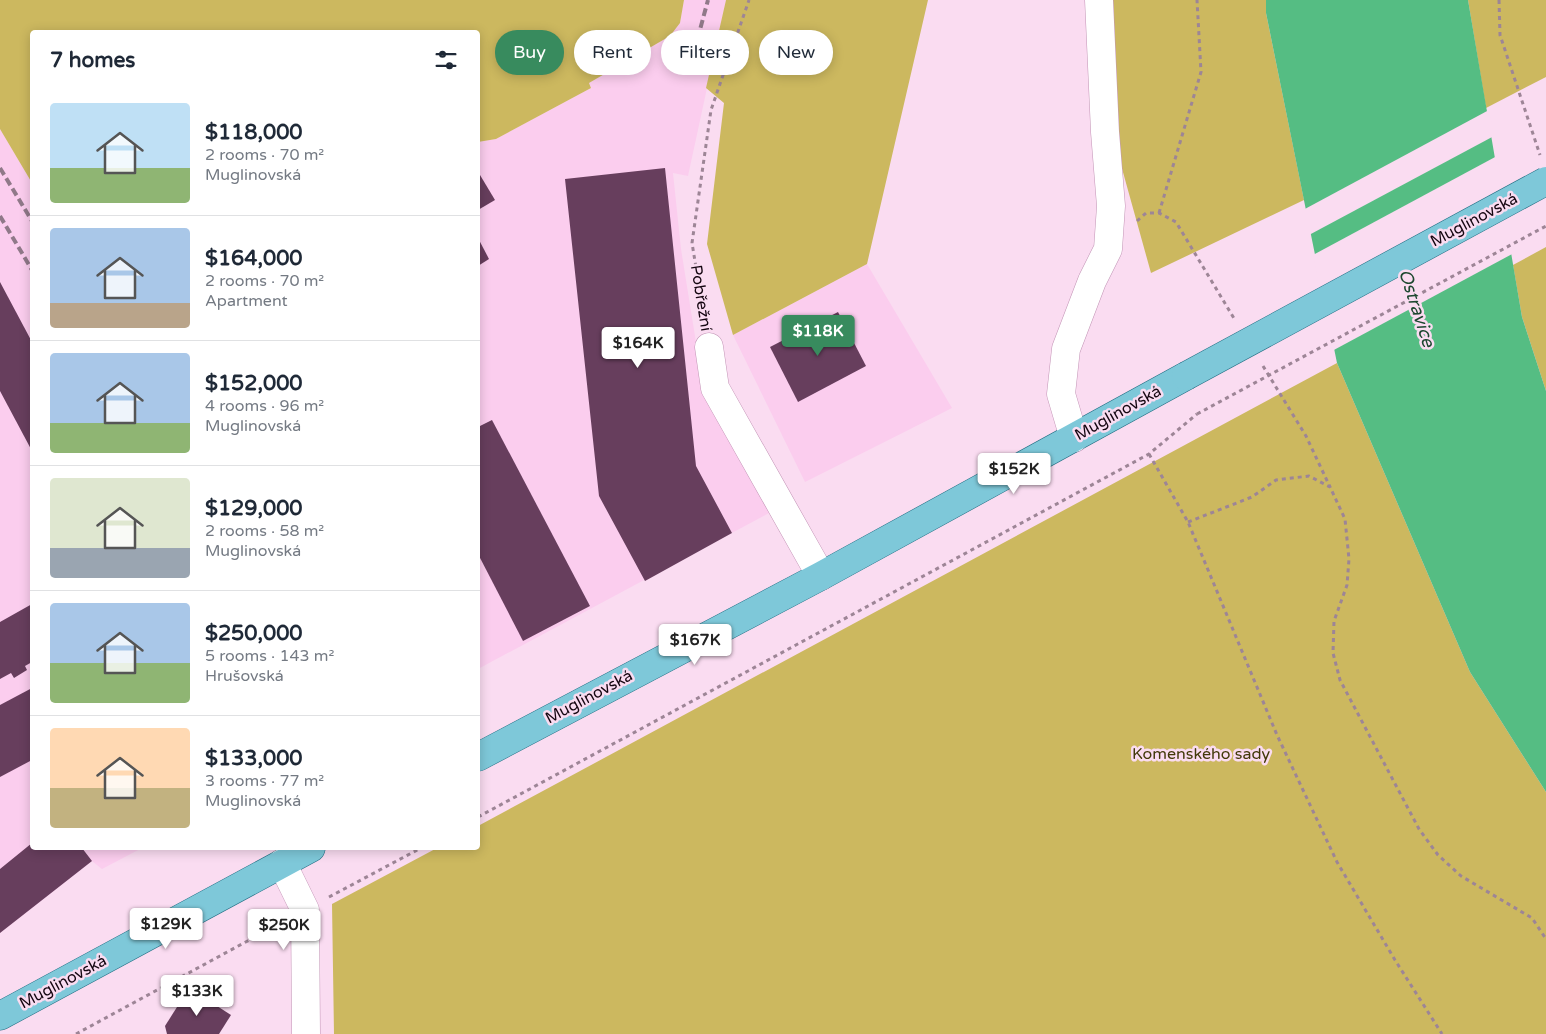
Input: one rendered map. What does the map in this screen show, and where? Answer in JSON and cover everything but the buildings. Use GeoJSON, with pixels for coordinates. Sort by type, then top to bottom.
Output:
{"type":"FeatureCollection","features":[{"type":"Feature","properties":{"kind":"main road","name":"Muglinovská"},"geometry":{"type":"LineString","coordinates":[[480,756],[821,576],[1074,438],[1544,172]]}},
{"type":"Feature","properties":{"kind":"main road","name":"Muglinovská"},"geometry":{"type":"LineString","coordinates":[[0,1016],[307,850]]}},
{"type":"Feature","properties":{"kind":"street"},"geometry":{"type":"LineString","coordinates":[[1074,438],[1061,394],[1066,349],[1092,281],[1108,250],[1111,206],[1098,0]]}},
{"type":"Feature","properties":{"kind":"street","name":"Pobřežní"},"geometry":{"type":"LineString","coordinates":[[709,347],[715,388],[821,576]]}},
{"type":"Feature","properties":{"kind":"street"},"geometry":{"type":"LineString","coordinates":[[282,863],[305,910],[306,1034]]}},
{"type":"Feature","properties":{"kind":"path","name":"Pobřežní"},"geometry":{"type":"LineString","coordinates":[[709,347],[692,243],[710,110],[749,0]]}},
{"type":"Feature","properties":{"kind":"path"},"geometry":{"type":"LineString","coordinates":[[1159,213],[1201,72],[1197,0]]}},
{"type":"Feature","properties":{"kind":"path"},"geometry":{"type":"LineString","coordinates":[[1499,0],[1500,35],[1544,172]]}},
{"type":"Feature","properties":{"kind":"path"},"geometry":{"type":"LineString","coordinates":[[480,816],[1149,454],[1197,414],[1546,226]]}},
{"type":"Feature","properties":{"kind":"path"},"geometry":{"type":"LineString","coordinates":[[1149,454],[1188,522],[1276,735],[1337,862],[1394,960],[1442,1034]]}},
{"type":"Feature","properties":{"kind":"path"},"geometry":{"type":"LineString","coordinates":[[1188,522],[1252,497],[1276,480],[1309,476],[1330,487],[1345,519],[1349,560],[1347,585],[1334,621],[1333,654],[1340,680],[1419,829],[1438,855],[1461,876],[1532,918],[1546,939]]}},
{"type":"Feature","properties":{"kind":"path"},"geometry":{"type":"LineString","coordinates":[[327,898],[417,850]]}},
{"type":"Feature","properties":{"kind":"path"},"geometry":{"type":"LineString","coordinates":[[76,1034],[274,927]]}},
{"type":"Feature","properties":{"kind":"shaded area"},"geometry":{"type":"Polygon","coordinates":[[[684,0],[726,0],[720,30],[675,30],[680,23],[684,0]]]}},
{"type":"Feature","properties":{"kind":"shaded area"},"geometry":{"type":"Polygon","coordinates":[[[661,41],[661,75],[710,75],[688,176],[673,173],[681,249],[704,392],[771,512],[480,668],[480,142],[496,139],[591,88],[589,83],[603,75],[651,75],[651,47],[661,41]]]}},
{"type":"Feature","properties":{"kind":"shaded area"},"geometry":{"type":"Polygon","coordinates":[[[0,129],[30,180],[30,850],[138,850],[102,869],[92,861],[0,933],[0,129]]]}},
{"type":"Feature","properties":{"kind":"shaded area"},"geometry":{"type":"Polygon","coordinates":[[[867,264],[952,408],[805,482],[733,335],[867,264]]]}},
{"type":"Feature","properties":{"kind":"green space"},"geometry":{"type":"Polygon","coordinates":[[[0,0],[684,0],[680,23],[675,30],[661,30],[661,41],[651,47],[651,30],[574,30],[574,75],[603,75],[589,83],[591,88],[496,139],[480,142],[480,30],[30,30],[30,180],[0,129],[0,0]]]}},
{"type":"Feature","properties":{"kind":"green space"},"geometry":{"type":"Polygon","coordinates":[[[726,0],[928,0],[867,264],[733,335],[707,244],[724,103],[706,88],[709,75],[749,75],[749,30],[719,30],[726,0]]]}},
{"type":"Feature","properties":{"kind":"green space"},"geometry":{"type":"Polygon","coordinates":[[[1110,0],[1266,0],[1266,13],[1304,200],[1151,273],[1111,129],[1110,0]]]}},
{"type":"Feature","properties":{"kind":"green space"},"geometry":{"type":"Polygon","coordinates":[[[1468,0],[1546,0],[1546,77],[1486,108],[1468,0]]]}},
{"type":"Feature","properties":{"kind":"green space"},"geometry":{"type":"Polygon","coordinates":[[[1546,247],[1546,391],[1522,317],[1513,265],[1546,247]]]}},
{"type":"Feature","properties":{"kind":"green space","name":"Komenského sady"},"geometry":{"type":"Polygon","coordinates":[[[1337,363],[1470,672],[1546,792],[1546,1034],[334,1034],[332,904],[433,850],[480,850],[480,825],[1337,363]]]}},
{"type":"Feature","properties":{"kind":"water","name":"Ostravice"},"geometry":{"type":"Polygon","coordinates":[[[1266,0],[1468,0],[1522,317],[1546,391],[1546,792],[1470,672],[1337,363],[1266,13],[1266,0]]]}},
{"type":"Feature","properties":{"kind":"pier"},"geometry":{"type":"Polygon","coordinates":[[[1489,110],[1494,136],[1309,235],[1303,210],[1489,110]]]}},
{"type":"Feature","properties":{"kind":"pier"},"geometry":{"type":"Polygon","coordinates":[[[1497,156],[1514,253],[1332,351],[1313,255],[1497,156]]]}},
{"type":"Feature","properties":{"kind":"railway"},"geometry":{"type":"LineString","coordinates":[[700,30],[708,0]]}},
{"type":"Feature","properties":{"kind":"railway"},"geometry":{"type":"LineString","coordinates":[[0,168],[30,218]]}},
{"type":"Feature","properties":{"kind":"railway"},"geometry":{"type":"LineString","coordinates":[[0,216],[30,267]]}}]}
